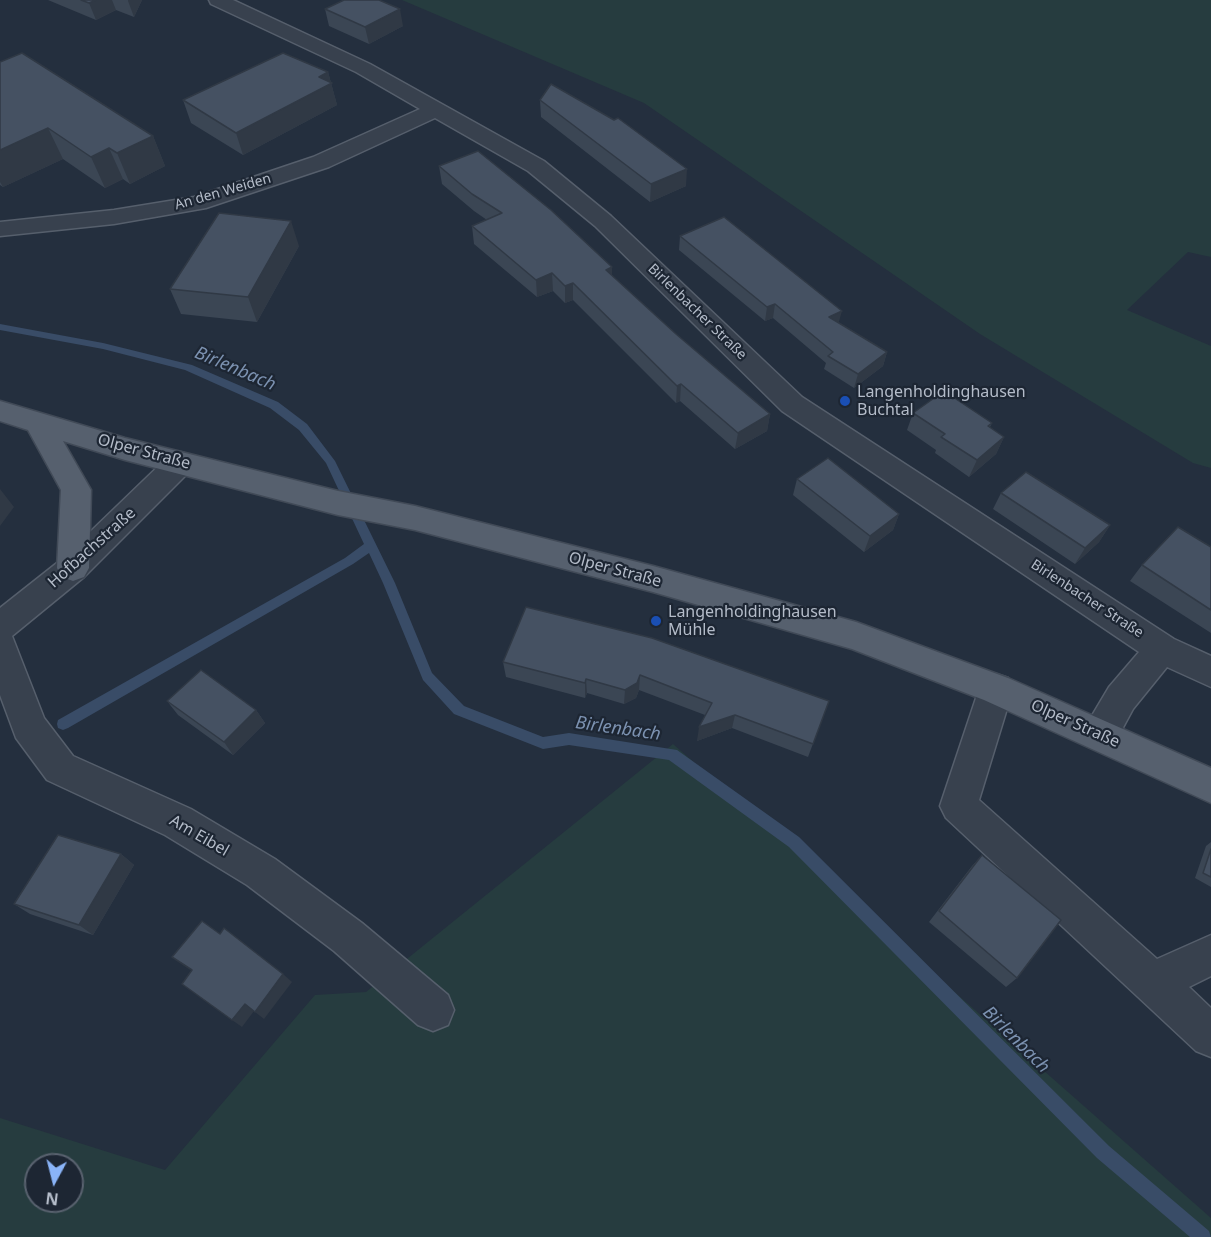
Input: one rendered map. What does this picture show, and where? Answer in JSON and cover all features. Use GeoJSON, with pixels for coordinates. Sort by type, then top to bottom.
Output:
{"type":"FeatureCollection","features":[{"type":"Feature","properties":{"kind":"main road","name":"Olper Straße"},"geometry":{"type":"LineString","coordinates":[[0,411],[180,463],[652,579],[856,636],[996,690],[1211,786]]}},
{"type":"Feature","properties":{"kind":"main road"},"geometry":{"type":"LineString","coordinates":[[39,424],[76,490],[73,568]]}},
{"type":"Feature","properties":{"kind":"street","name":"Birlenbacher Straße"},"geometry":{"type":"LineString","coordinates":[[218,0],[363,68],[536,166],[603,221],[792,404],[1162,649],[1211,672]]}},
{"type":"Feature","properties":{"kind":"street","name":"An den Weiden"},"geometry":{"type":"LineString","coordinates":[[0,229],[114,218],[198,202],[321,162],[435,110]]}},
{"type":"Feature","properties":{"kind":"street","name":"Hofbachstraße"},"geometry":{"type":"LineString","coordinates":[[0,627],[73,568],[180,463]]}},
{"type":"Feature","properties":{"kind":"street","name":"Am Eibel"},"geometry":{"type":"LineString","coordinates":[[0,646],[29,727],[60,768],[178,822],[261,872],[348,937],[433,1010]]}},
{"type":"Feature","properties":{"kind":"street"},"geometry":{"type":"LineString","coordinates":[[1100,735],[1121,698],[1162,649]]}},
{"type":"Feature","properties":{"kind":"street"},"geometry":{"type":"LineString","coordinates":[[996,690],[959,806],[1211,1036]]}},
{"type":"Feature","properties":{"kind":"street"},"geometry":{"type":"LineString","coordinates":[[1153,983],[1211,955]]}},
{"type":"Feature","properties":{"kind":"green space"},"geometry":{"type":"Polygon","coordinates":[[[402,0],[1211,0],[1211,257],[1188,252],[1127,310],[1211,346],[1211,468],[1193,463],[980,334],[644,103],[402,0]]]}},
{"type":"Feature","properties":{"kind":"green space"},"geometry":{"type":"Polygon","coordinates":[[[673,744],[1211,1218],[1211,1237],[0,1237],[0,1118],[165,1170],[315,995],[366,992],[673,744]]]}},
{"type":"Feature","properties":{"kind":"building"},"geometry":{"type":"Polygon","coordinates":[[[344,0],[379,0],[400,9],[365,27],[325,9],[344,0]]]}},
{"type":"Feature","properties":{"kind":"building"},"geometry":{"type":"Polygon","coordinates":[[[22,53],[153,136],[117,153],[109,148],[91,157],[48,128],[0,150],[0,62],[22,53]]]}},
{"type":"Feature","properties":{"kind":"building"},"geometry":{"type":"Polygon","coordinates":[[[283,53],[328,72],[319,77],[332,83],[236,133],[183,100],[283,53]]]}},
{"type":"Feature","properties":{"kind":"building"},"geometry":{"type":"Polygon","coordinates":[[[551,84],[614,120],[618,118],[687,169],[651,184],[540,100],[551,84]]]}},
{"type":"Feature","properties":{"kind":"building"},"geometry":{"type":"Polygon","coordinates":[[[478,151],[551,210],[612,267],[606,270],[676,334],[770,414],[738,433],[681,384],[677,386],[573,283],[565,286],[552,273],[536,280],[472,226],[502,213],[472,194],[439,166],[478,151]]]}},
{"type":"Feature","properties":{"kind":"building"},"geometry":{"type":"Polygon","coordinates":[[[219,213],[291,221],[248,297],[170,289],[219,213]]]}},
{"type":"Feature","properties":{"kind":"building"},"geometry":{"type":"Polygon","coordinates":[[[724,217],[842,311],[829,317],[887,352],[858,374],[828,356],[833,352],[775,304],[767,307],[680,236],[724,217]]]}},
{"type":"Feature","properties":{"kind":"building"},"geometry":{"type":"Polygon","coordinates":[[[944,391],[992,423],[988,426],[1004,437],[977,460],[941,437],[945,434],[913,413],[944,391]]]}},
{"type":"Feature","properties":{"kind":"building"},"geometry":{"type":"Polygon","coordinates":[[[828,458],[899,514],[870,536],[797,479],[828,458]]]}},
{"type":"Feature","properties":{"kind":"building"},"geometry":{"type":"Polygon","coordinates":[[[1026,472],[1110,525],[1085,548],[1001,493],[1026,472]]]}},
{"type":"Feature","properties":{"kind":"building"},"geometry":{"type":"Polygon","coordinates":[[[1178,527],[1211,547],[1211,610],[1142,565],[1178,527]]]}},
{"type":"Feature","properties":{"kind":"building"},"geometry":{"type":"Polygon","coordinates":[[[526,607],[652,638],[829,701],[813,744],[735,715],[699,727],[712,703],[640,675],[637,683],[625,690],[586,679],[585,683],[503,662],[526,607]]]}},
{"type":"Feature","properties":{"kind":"building"},"geometry":{"type":"Polygon","coordinates":[[[201,670],[256,710],[224,742],[167,701],[201,670]]]}},
{"type":"Feature","properties":{"kind":"building"},"geometry":{"type":"Polygon","coordinates":[[[58,835],[121,854],[79,925],[14,904],[58,835]]]}},
{"type":"Feature","properties":{"kind":"building"},"geometry":{"type":"Polygon","coordinates":[[[1211,849],[1211,877],[1203,873],[1211,849]]]}},
{"type":"Feature","properties":{"kind":"building"},"geometry":{"type":"Polygon","coordinates":[[[982,855],[1061,920],[1017,978],[939,911],[982,855]]]}},
{"type":"Feature","properties":{"kind":"building"},"geometry":{"type":"Polygon","coordinates":[[[202,921],[220,934],[224,928],[283,974],[255,1012],[245,1004],[232,1020],[182,984],[192,970],[172,957],[202,921]]]}},
{"type":"Feature","properties":{"kind":"waterway","name":"Birlenbach"},"geometry":{"type":"LineString","coordinates":[[0,327],[103,346],[188,367],[274,405],[303,427],[330,461],[371,545]]}},
{"type":"Feature","properties":{"kind":"waterway"},"geometry":{"type":"LineString","coordinates":[[63,724],[349,561],[371,545]]}},
{"type":"Feature","properties":{"kind":"waterway","name":"Birlenbach"},"geometry":{"type":"LineString","coordinates":[[371,545],[389,583],[427,676],[459,710],[543,743],[569,739],[672,754],[794,842],[1103,1152],[1203,1237]]}},
{"type":"Feature","properties":{"kind":"place","name":"Langenholdinghausen Buchtal"},"geometry":{"type":"Point","coordinates":[845,401]}},
{"type":"Feature","properties":{"kind":"place","name":"Langenholdinghausen Mühle"},"geometry":{"type":"Point","coordinates":[656,621]}}]}
